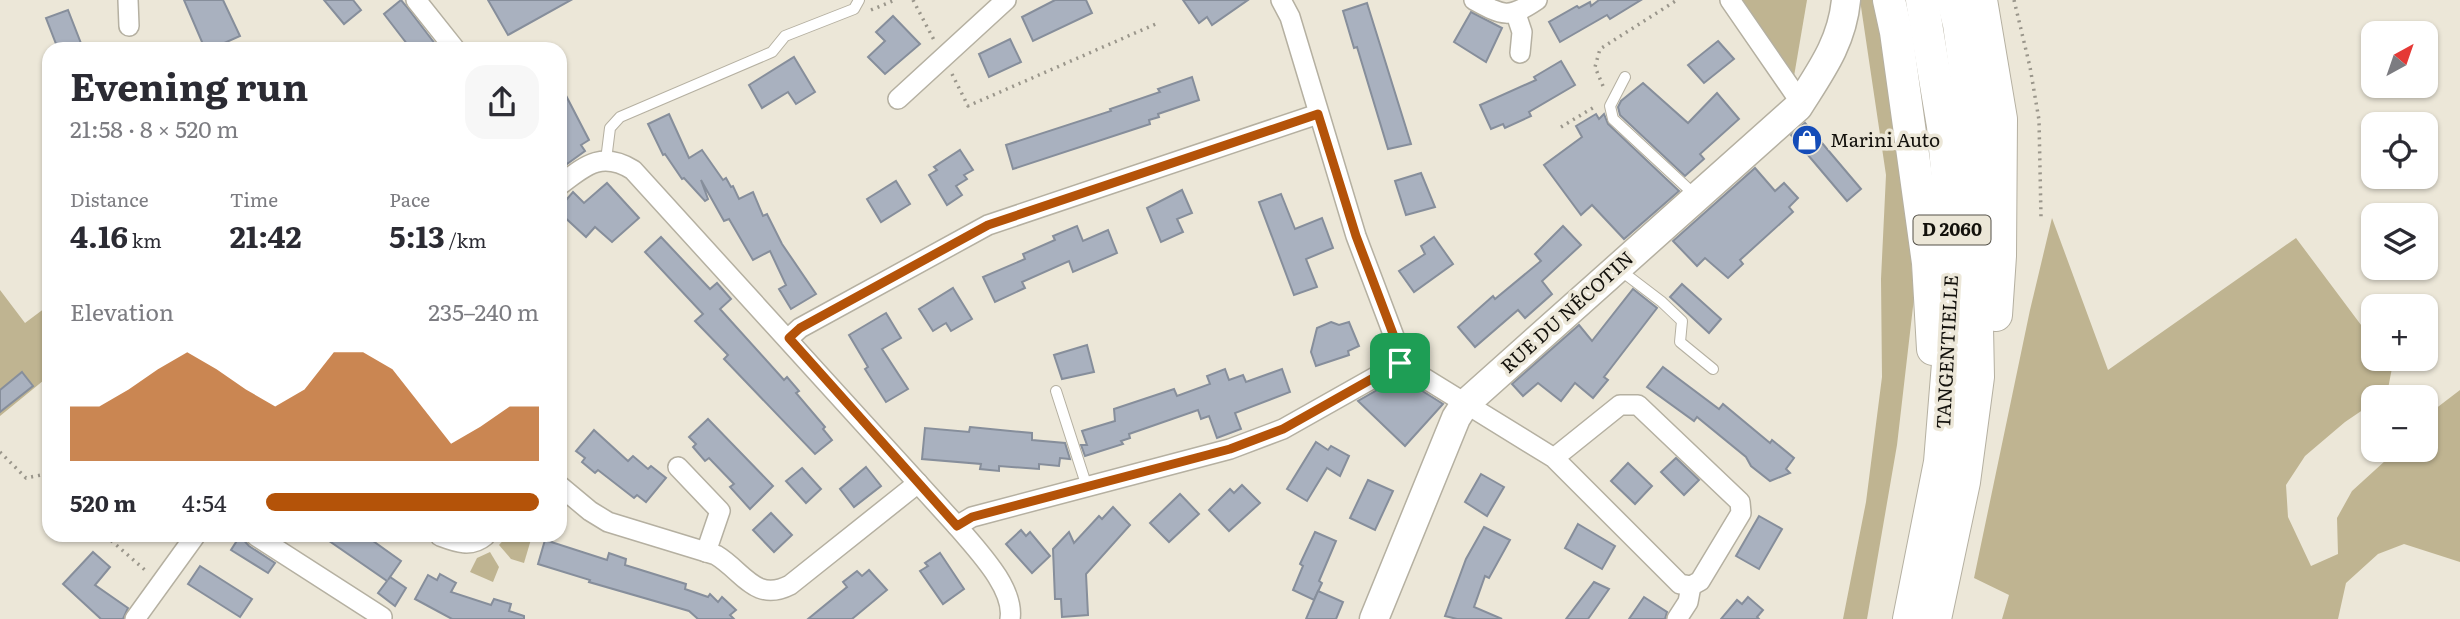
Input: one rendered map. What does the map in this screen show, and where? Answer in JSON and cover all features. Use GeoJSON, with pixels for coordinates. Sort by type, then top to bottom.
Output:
{"type":"FeatureCollection","features":[{"type":"Feature","properties":{"kind":"main road"},"geometry":{"type":"LineString","coordinates":[[1889,0],[1896,32],[1928,263],[1940,462]]}},
{"type":"Feature","properties":{"kind":"main road","name":"TANGENTIELLE"},"geometry":{"type":"LineString","coordinates":[[1909,619],[1940,462],[1953,302],[1951,214],[1943,125],[1922,0]]}},
{"type":"Feature","properties":{"kind":"main road","name":"D 2060"},"geometry":{"type":"LineString","coordinates":[[1953,0],[1959,24],[1973,126],[1979,377]]}},
{"type":"Feature","properties":{"kind":"main road"},"geometry":{"type":"LineString","coordinates":[[1979,377],[1996,318],[2000,256],[2001,119],[1981,0]]}},
{"type":"Feature","properties":{"kind":"main road","name":"TANGENTIELLE"},"geometry":{"type":"LineString","coordinates":[[1936,619],[1964,482],[1979,377]]}},
{"type":"Feature","properties":{"kind":"street"},"geometry":{"type":"LineString","coordinates":[[128,0],[129,26]]}},
{"type":"Feature","properties":{"kind":"street"},"geometry":{"type":"LineString","coordinates":[[416,0],[449,42]]}},
{"type":"Feature","properties":{"kind":"street"},"geometry":{"type":"LineString","coordinates":[[898,99],[1006,0]]}},
{"type":"Feature","properties":{"kind":"street"},"geometry":{"type":"LineString","coordinates":[[1305,0],[1284,6],[1356,236],[1398,347],[1400,363]]}},
{"type":"Feature","properties":{"kind":"street"},"geometry":{"type":"LineString","coordinates":[[1474,0],[1505,15],[1516,14],[1537,0]]}},
{"type":"Feature","properties":{"kind":"street"},"geometry":{"type":"LineString","coordinates":[[1730,0],[1801,103]]}},
{"type":"Feature","properties":{"kind":"street","name":"RUE DU NÉCOTIN"},"geometry":{"type":"LineString","coordinates":[[1828,0],[1830,55]]}},
{"type":"Feature","properties":{"kind":"street","name":"RUE DU NÉCOTIN"},"geometry":{"type":"LineString","coordinates":[[1374,619],[1456,418],[1465,404],[1801,103],[1820,78],[1844,18],[1846,0]]}},
{"type":"Feature","properties":{"kind":"street"},"geometry":{"type":"LineString","coordinates":[[1516,14],[1522,33],[1520,53]]}},
{"type":"Feature","properties":{"kind":"street"},"geometry":{"type":"LineString","coordinates":[[789,338],[800,328],[988,225],[1318,114]]}},
{"type":"Feature","properties":{"kind":"street"},"geometry":{"type":"LineString","coordinates":[[567,180],[582,168],[606,160],[620,162],[633,170],[789,338],[957,526],[1004,588],[1011,602],[1010,619]]}},
{"type":"Feature","properties":{"kind":"street"},"geometry":{"type":"LineString","coordinates":[[1400,363],[1554,458],[1680,584],[1691,586],[1700,581],[1741,513],[1740,502],[1644,408],[1620,405],[1554,458]]}},
{"type":"Feature","properties":{"kind":"street"},"geometry":{"type":"LineString","coordinates":[[957,526],[972,517],[1230,449],[1283,429],[1400,363]]}},
{"type":"Feature","properties":{"kind":"street"},"geometry":{"type":"LineString","coordinates":[[678,467],[720,511],[706,552]]}},
{"type":"Feature","properties":{"kind":"street"},"geometry":{"type":"LineString","coordinates":[[567,492],[608,522],[706,552],[727,562],[757,589],[766,592],[780,590],[918,483]]}},
{"type":"Feature","properties":{"kind":"street"},"geometry":{"type":"LineString","coordinates":[[135,619],[191,542]]}},
{"type":"Feature","properties":{"kind":"street"},"geometry":{"type":"LineString","coordinates":[[265,542],[382,617]]}},
{"type":"Feature","properties":{"kind":"street"},"geometry":{"type":"LineString","coordinates":[[1677,619],[1688,602],[1691,586]]}},
{"type":"Feature","properties":{"kind":"lane"},"geometry":{"type":"LineString","coordinates":[[606,160],[610,128],[620,117],[772,52],[785,36],[856,4]]}},
{"type":"Feature","properties":{"kind":"lane"},"geometry":{"type":"LineString","coordinates":[[1625,77],[1610,106],[1614,119],[1696,197]]}},
{"type":"Feature","properties":{"kind":"lane"},"geometry":{"type":"LineString","coordinates":[[1616,268],[1662,302],[1682,321],[1680,342],[1713,369]]}},
{"type":"Feature","properties":{"kind":"lane"},"geometry":{"type":"LineString","coordinates":[[1056,391],[1087,487]]}},
{"type":"Feature","properties":{"kind":"path"},"geometry":{"type":"LineString","coordinates":[[856,4],[870,10],[895,0]]}},
{"type":"Feature","properties":{"kind":"path"},"geometry":{"type":"LineString","coordinates":[[912,0],[968,106],[1158,23]]}},
{"type":"Feature","properties":{"kind":"path"},"geometry":{"type":"LineString","coordinates":[[1605,90],[1595,67],[1600,49],[1677,0]]}},
{"type":"Feature","properties":{"kind":"path"},"geometry":{"type":"LineString","coordinates":[[2014,0],[2031,67],[2039,120],[2041,217]]}},
{"type":"Feature","properties":{"kind":"path"},"geometry":{"type":"LineString","coordinates":[[1561,127],[1602,103]]}},
{"type":"Feature","properties":{"kind":"path"},"geometry":{"type":"LineString","coordinates":[[0,452],[26,478],[42,476]]}},
{"type":"Feature","properties":{"kind":"path"},"geometry":{"type":"LineString","coordinates":[[113,542],[142,569],[163,579]]}},
{"type":"Feature","properties":{"kind":"shaded area"},"geometry":{"type":"Polygon","coordinates":[[[1734,0],[1807,0],[1792,88],[1734,0]]]}},
{"type":"Feature","properties":{"kind":"shaded area"},"geometry":{"type":"Polygon","coordinates":[[[1860,0],[1880,0],[1906,195],[1914,298],[1897,445],[1867,619],[1843,619],[1866,502],[1882,377],[1881,279],[1886,175],[1860,0]]]}},
{"type":"Feature","properties":{"kind":"shaded area"},"geometry":{"type":"Polygon","coordinates":[[[2052,218],[2108,370],[2296,238],[2361,325],[2361,371],[2391,371],[2389,385],[2361,385],[2361,411],[2305,456],[2286,485],[2288,517],[2311,566],[2338,554],[2337,518],[2352,491],[2384,462],[2438,462],[2438,407],[2460,390],[2460,562],[2404,544],[2378,554],[2346,583],[2338,619],[2002,619],[2009,595],[1974,578],[2052,218]]]}},
{"type":"Feature","properties":{"kind":"shaded area"},"geometry":{"type":"Polygon","coordinates":[[[0,290],[25,323],[42,310],[42,382],[0,416],[0,290]]]}},
{"type":"Feature","properties":{"kind":"shaded area"},"geometry":{"type":"Polygon","coordinates":[[[502,542],[530,542],[524,563],[511,559],[499,545],[502,542]]]}},
{"type":"Feature","properties":{"kind":"shaded area"},"geometry":{"type":"Polygon","coordinates":[[[490,552],[499,567],[493,582],[470,572],[477,558],[490,552]]]}},
{"type":"Feature","properties":{"kind":"building"},"geometry":{"type":"Polygon","coordinates":[[[184,0],[223,0],[240,36],[227,42],[202,42],[184,0]]]}},
{"type":"Feature","properties":{"kind":"building"},"geometry":{"type":"Polygon","coordinates":[[[324,0],[353,0],[361,10],[344,24],[324,0]]]}},
{"type":"Feature","properties":{"kind":"building"},"geometry":{"type":"Polygon","coordinates":[[[401,0],[434,42],[406,42],[384,14],[401,0]]]}},
{"type":"Feature","properties":{"kind":"building"},"geometry":{"type":"Polygon","coordinates":[[[488,0],[571,0],[508,35],[488,0]]]}},
{"type":"Feature","properties":{"kind":"building"},"geometry":{"type":"Polygon","coordinates":[[[1055,0],[1086,0],[1092,13],[1033,41],[1022,17],[1055,0]]]}},
{"type":"Feature","properties":{"kind":"building"},"geometry":{"type":"Polygon","coordinates":[[[1183,0],[1248,0],[1212,25],[1207,17],[1199,23],[1183,0]]]}},
{"type":"Feature","properties":{"kind":"building"},"geometry":{"type":"Polygon","coordinates":[[[1599,0],[1641,0],[1610,19],[1607,15],[1560,42],[1549,22],[1577,6],[1579,8],[1590,2],[1591,6],[1599,0]]]}},
{"type":"Feature","properties":{"kind":"building"},"geometry":{"type":"Polygon","coordinates":[[[1367,3],[1411,144],[1388,149],[1357,47],[1354,48],[1343,11],[1367,3]]]}},
{"type":"Feature","properties":{"kind":"building"},"geometry":{"type":"Polygon","coordinates":[[[68,10],[80,42],[55,42],[46,18],[68,10]]]}},
{"type":"Feature","properties":{"kind":"building"},"geometry":{"type":"Polygon","coordinates":[[[1471,12],[1502,28],[1486,62],[1454,42],[1471,12]]]}},
{"type":"Feature","properties":{"kind":"building"},"geometry":{"type":"Polygon","coordinates":[[[893,16],[920,44],[885,74],[868,57],[885,41],[876,32],[893,16]]]}},
{"type":"Feature","properties":{"kind":"building"},"geometry":{"type":"Polygon","coordinates":[[[1010,39],[1021,62],[989,77],[979,54],[1010,39]]]}},
{"type":"Feature","properties":{"kind":"building"},"geometry":{"type":"Polygon","coordinates":[[[1718,41],[1734,59],[1704,83],[1688,65],[1718,41]]]}},
{"type":"Feature","properties":{"kind":"building"},"geometry":{"type":"Polygon","coordinates":[[[794,57],[815,92],[796,104],[788,92],[762,108],[749,85],[794,57]]]}},
{"type":"Feature","properties":{"kind":"building"},"geometry":{"type":"Polygon","coordinates":[[[1561,61],[1575,85],[1529,112],[1531,116],[1505,128],[1503,124],[1491,129],[1480,105],[1536,80],[1534,77],[1561,61]]]}},
{"type":"Feature","properties":{"kind":"building"},"geometry":{"type":"Polygon","coordinates":[[[1192,77],[1199,100],[1158,114],[1159,117],[1149,120],[1150,124],[1013,169],[1006,145],[1111,111],[1110,109],[1160,92],[1158,89],[1192,77]]]}},
{"type":"Feature","properties":{"kind":"building"},"geometry":{"type":"Polygon","coordinates":[[[1643,83],[1688,123],[1717,93],[1739,119],[1700,154],[1704,159],[1685,176],[1620,115],[1618,107],[1621,101],[1643,83]]]}},
{"type":"Feature","properties":{"kind":"building"},"geometry":{"type":"Polygon","coordinates":[[[567,98],[589,140],[581,145],[585,151],[567,164],[567,98]]]}},
{"type":"Feature","properties":{"kind":"building"},"geometry":{"type":"Polygon","coordinates":[[[669,114],[689,158],[702,150],[723,180],[726,178],[731,187],[733,186],[739,199],[753,192],[763,216],[767,214],[782,244],[816,294],[791,309],[779,289],[786,285],[770,251],[753,260],[729,219],[724,221],[701,180],[708,199],[705,201],[684,178],[682,179],[665,154],[663,155],[648,124],[669,114]]]}},
{"type":"Feature","properties":{"kind":"building"},"geometry":{"type":"Polygon","coordinates":[[[1596,114],[1599,119],[1604,114],[1608,124],[1679,191],[1624,239],[1592,205],[1581,215],[1544,165],[1582,137],[1576,126],[1596,114]]]}},
{"type":"Feature","properties":{"kind":"building"},"geometry":{"type":"Polygon","coordinates":[[[1805,123],[1861,189],[1847,201],[1791,135],[1805,123]]]}},
{"type":"Feature","properties":{"kind":"building"},"geometry":{"type":"Polygon","coordinates":[[[960,150],[973,170],[964,175],[967,179],[956,186],[962,195],[947,205],[929,175],[937,170],[934,167],[960,150]]]}},
{"type":"Feature","properties":{"kind":"building"},"geometry":{"type":"Polygon","coordinates":[[[1755,168],[1775,191],[1784,183],[1798,198],[1789,207],[1793,212],[1740,260],[1743,264],[1728,278],[1705,258],[1697,266],[1673,241],[1755,168]]]}},
{"type":"Feature","properties":{"kind":"building"},"geometry":{"type":"Polygon","coordinates":[[[1421,173],[1435,207],[1406,215],[1395,181],[1421,173]]]}},
{"type":"Feature","properties":{"kind":"building"},"geometry":{"type":"Polygon","coordinates":[[[896,181],[910,204],[881,222],[867,199],[896,181]]]}},
{"type":"Feature","properties":{"kind":"building"},"geometry":{"type":"Polygon","coordinates":[[[607,183],[639,218],[612,242],[595,227],[586,237],[567,219],[567,199],[573,192],[584,203],[607,183]]]}},
{"type":"Feature","properties":{"kind":"building"},"geometry":{"type":"Polygon","coordinates":[[[1182,190],[1192,213],[1177,219],[1183,232],[1161,242],[1147,208],[1182,190]]]}},
{"type":"Feature","properties":{"kind":"building"},"geometry":{"type":"Polygon","coordinates":[[[1281,194],[1295,229],[1322,218],[1333,248],[1306,259],[1317,287],[1294,295],[1259,202],[1281,194]]]}},
{"type":"Feature","properties":{"kind":"building"},"geometry":{"type":"Polygon","coordinates":[[[1077,226],[1083,241],[1108,230],[1117,253],[1073,272],[1069,261],[1022,282],[1025,288],[995,302],[983,277],[1025,259],[1023,254],[1055,240],[1053,236],[1077,226]]]}},
{"type":"Feature","properties":{"kind":"building"},"geometry":{"type":"Polygon","coordinates":[[[1563,226],[1581,245],[1542,281],[1552,294],[1525,318],[1518,310],[1475,347],[1458,327],[1493,296],[1495,299],[1541,261],[1535,254],[1563,226]]]}},
{"type":"Feature","properties":{"kind":"building"},"geometry":{"type":"Polygon","coordinates":[[[661,237],[710,289],[717,283],[731,299],[720,309],[784,380],[787,377],[799,391],[796,393],[825,427],[823,429],[832,440],[815,454],[724,359],[728,355],[695,321],[703,314],[645,252],[661,237]]]}},
{"type":"Feature","properties":{"kind":"building"},"geometry":{"type":"Polygon","coordinates":[[[1434,237],[1453,264],[1414,292],[1399,271],[1425,254],[1421,246],[1434,237]]]}},
{"type":"Feature","properties":{"kind":"building"},"geometry":{"type":"Polygon","coordinates":[[[1682,284],[1721,319],[1709,333],[1670,297],[1682,284]]]}},
{"type":"Feature","properties":{"kind":"building"},"geometry":{"type":"Polygon","coordinates":[[[953,288],[972,319],[951,331],[946,323],[933,331],[919,309],[953,288]]]}},
{"type":"Feature","properties":{"kind":"building"},"geometry":{"type":"Polygon","coordinates":[[[1633,289],[1657,308],[1604,377],[1608,380],[1593,398],[1575,383],[1561,401],[1538,383],[1523,396],[1512,384],[1579,325],[1592,341],[1633,289]]]}},
{"type":"Feature","properties":{"kind":"building"},"geometry":{"type":"Polygon","coordinates":[[[886,313],[901,338],[882,349],[908,389],[886,402],[865,369],[868,367],[849,335],[886,313]]]}},
{"type":"Feature","properties":{"kind":"building"},"geometry":{"type":"Polygon","coordinates":[[[1331,322],[1339,325],[1349,322],[1359,346],[1348,351],[1349,355],[1316,366],[1311,352],[1317,328],[1331,322]]]}},
{"type":"Feature","properties":{"kind":"building"},"geometry":{"type":"Polygon","coordinates":[[[1087,345],[1094,372],[1062,379],[1054,355],[1087,345]]]}},
{"type":"Feature","properties":{"kind":"building"},"geometry":{"type":"Polygon","coordinates":[[[1663,367],[1719,409],[1723,404],[1770,443],[1772,440],[1794,458],[1786,469],[1790,473],[1770,481],[1751,466],[1746,457],[1697,417],[1694,421],[1647,387],[1663,367]]]}},
{"type":"Feature","properties":{"kind":"building"},"geometry":{"type":"Polygon","coordinates":[[[1225,369],[1229,380],[1243,375],[1246,382],[1282,369],[1290,392],[1235,413],[1241,429],[1217,438],[1209,416],[1201,419],[1198,410],[1129,434],[1130,438],[1121,441],[1123,444],[1085,456],[1081,445],[1087,445],[1082,431],[1115,421],[1114,409],[1174,389],[1177,396],[1210,384],[1207,376],[1225,369]]]}},
{"type":"Feature","properties":{"kind":"building"},"geometry":{"type":"Polygon","coordinates":[[[22,372],[33,386],[0,412],[0,390],[22,372]]]}},
{"type":"Feature","properties":{"kind":"building"},"geometry":{"type":"Polygon","coordinates":[[[1400,377],[1443,404],[1405,446],[1358,401],[1400,377]]]}},
{"type":"Feature","properties":{"kind":"building"},"geometry":{"type":"Polygon","coordinates":[[[708,419],[773,486],[750,509],[730,487],[734,484],[709,458],[705,461],[693,447],[696,444],[689,437],[708,419]]]}},
{"type":"Feature","properties":{"kind":"building"},"geometry":{"type":"Polygon","coordinates":[[[970,427],[1032,433],[1032,440],[1065,443],[1070,459],[1060,458],[1059,466],[1039,464],[1039,469],[999,466],[999,471],[980,469],[981,464],[922,459],[925,428],[969,432],[970,427]]]}},
{"type":"Feature","properties":{"kind":"building"},"geometry":{"type":"Polygon","coordinates":[[[594,430],[628,461],[633,456],[648,469],[651,466],[666,478],[646,502],[637,495],[634,498],[598,470],[595,473],[582,462],[585,458],[576,451],[594,430]]]}},
{"type":"Feature","properties":{"kind":"building"},"geometry":{"type":"Polygon","coordinates":[[[1316,442],[1328,450],[1331,446],[1349,456],[1340,476],[1327,468],[1307,501],[1287,489],[1316,442]]]}},
{"type":"Feature","properties":{"kind":"building"},"geometry":{"type":"Polygon","coordinates":[[[1676,458],[1699,480],[1684,495],[1661,472],[1676,458]]]}},
{"type":"Feature","properties":{"kind":"building"},"geometry":{"type":"Polygon","coordinates":[[[1628,463],[1652,486],[1635,504],[1611,481],[1628,463]]]}},
{"type":"Feature","properties":{"kind":"building"},"geometry":{"type":"Polygon","coordinates":[[[866,467],[881,486],[854,507],[840,489],[866,467]]]}},
{"type":"Feature","properties":{"kind":"building"},"geometry":{"type":"Polygon","coordinates":[[[802,468],[821,489],[806,503],[786,481],[802,468]]]}},
{"type":"Feature","properties":{"kind":"building"},"geometry":{"type":"Polygon","coordinates":[[[1481,474],[1504,487],[1487,516],[1465,502],[1481,474]]]}},
{"type":"Feature","properties":{"kind":"building"},"geometry":{"type":"Polygon","coordinates":[[[1368,480],[1393,491],[1375,530],[1350,518],[1368,480]]]}},
{"type":"Feature","properties":{"kind":"building"},"geometry":{"type":"Polygon","coordinates":[[[1242,485],[1260,503],[1229,531],[1209,510],[1230,489],[1234,493],[1242,485]]]}},
{"type":"Feature","properties":{"kind":"building"},"geometry":{"type":"Polygon","coordinates":[[[1180,494],[1199,514],[1169,542],[1150,523],[1180,494]]]}},
{"type":"Feature","properties":{"kind":"building"},"geometry":{"type":"Polygon","coordinates":[[[1113,507],[1130,525],[1086,574],[1088,615],[1062,617],[1061,599],[1055,599],[1053,549],[1069,532],[1074,543],[1099,516],[1102,519],[1113,507]]]}},
{"type":"Feature","properties":{"kind":"building"},"geometry":{"type":"Polygon","coordinates":[[[771,513],[792,535],[774,552],[753,530],[771,513]]]}},
{"type":"Feature","properties":{"kind":"building"},"geometry":{"type":"Polygon","coordinates":[[[1759,516],[1782,529],[1759,569],[1736,556],[1759,516]]]}},
{"type":"Feature","properties":{"kind":"building"},"geometry":{"type":"Polygon","coordinates":[[[1578,524],[1615,546],[1602,569],[1565,548],[1578,524]]]}},
{"type":"Feature","properties":{"kind":"building"},"geometry":{"type":"Polygon","coordinates":[[[1484,527],[1510,540],[1489,578],[1485,576],[1474,607],[1502,619],[1457,619],[1445,616],[1466,559],[1484,527]]]}},
{"type":"Feature","properties":{"kind":"building"},"geometry":{"type":"Polygon","coordinates":[[[1021,530],[1026,536],[1030,532],[1050,556],[1032,573],[1006,544],[1021,530]]]}},
{"type":"Feature","properties":{"kind":"building"},"geometry":{"type":"Polygon","coordinates":[[[1315,532],[1336,541],[1314,600],[1293,590],[1303,566],[1300,564],[1315,532]]]}},
{"type":"Feature","properties":{"kind":"building"},"geometry":{"type":"Polygon","coordinates":[[[236,542],[245,542],[275,563],[268,573],[231,550],[236,542]]]}},
{"type":"Feature","properties":{"kind":"building"},"geometry":{"type":"Polygon","coordinates":[[[331,542],[374,542],[401,561],[390,577],[406,588],[395,606],[378,593],[387,581],[331,542]]]}},
{"type":"Feature","properties":{"kind":"building"},"geometry":{"type":"Polygon","coordinates":[[[544,542],[607,560],[609,553],[626,559],[625,565],[686,584],[685,589],[708,597],[710,594],[718,602],[722,597],[736,610],[730,615],[734,619],[698,619],[689,611],[538,564],[544,542]]]}},
{"type":"Feature","properties":{"kind":"building"},"geometry":{"type":"Polygon","coordinates":[[[93,552],[110,567],[95,585],[128,608],[123,619],[101,619],[63,584],[93,552]]]}},
{"type":"Feature","properties":{"kind":"building"},"geometry":{"type":"Polygon","coordinates":[[[940,553],[964,589],[943,604],[920,571],[928,566],[925,563],[940,553]]]}},
{"type":"Feature","properties":{"kind":"building"},"geometry":{"type":"Polygon","coordinates":[[[200,566],[252,599],[240,617],[188,584],[200,566]]]}},
{"type":"Feature","properties":{"kind":"building"},"geometry":{"type":"Polygon","coordinates":[[[869,570],[887,590],[852,619],[808,619],[847,587],[843,582],[857,571],[862,576],[869,570]]]}},
{"type":"Feature","properties":{"kind":"building"},"geometry":{"type":"Polygon","coordinates":[[[440,574],[456,583],[451,592],[491,605],[494,599],[511,604],[509,611],[524,616],[524,619],[452,619],[415,599],[428,575],[437,580],[440,574]]]}},
{"type":"Feature","properties":{"kind":"building"},"geometry":{"type":"Polygon","coordinates":[[[1594,582],[1609,589],[1588,619],[1566,619],[1594,582]]]}},
{"type":"Feature","properties":{"kind":"building"},"geometry":{"type":"Polygon","coordinates":[[[1318,591],[1343,602],[1336,619],[1306,619],[1318,591]]]}},
{"type":"Feature","properties":{"kind":"building"},"geometry":{"type":"Polygon","coordinates":[[[1644,597],[1667,612],[1665,619],[1629,619],[1644,597]]]}},
{"type":"Feature","properties":{"kind":"building"},"geometry":{"type":"Polygon","coordinates":[[[1748,597],[1763,610],[1757,617],[1759,619],[1721,619],[1737,600],[1742,604],[1748,597]]]}},
{"type":"Feature","properties":{"kind":"place","name":"Marini Auto"},"geometry":{"type":"Point","coordinates":[1807,140]}},
{"type":"Feature","properties":{"kind":"route"},"geometry":{"type":"LineString","coordinates":[[1318,114],[1356,236],[1398,347],[1400,363],[1283,429],[1230,449],[972,517],[957,526],[789,338],[800,328],[988,225],[1318,114]]}}]}
